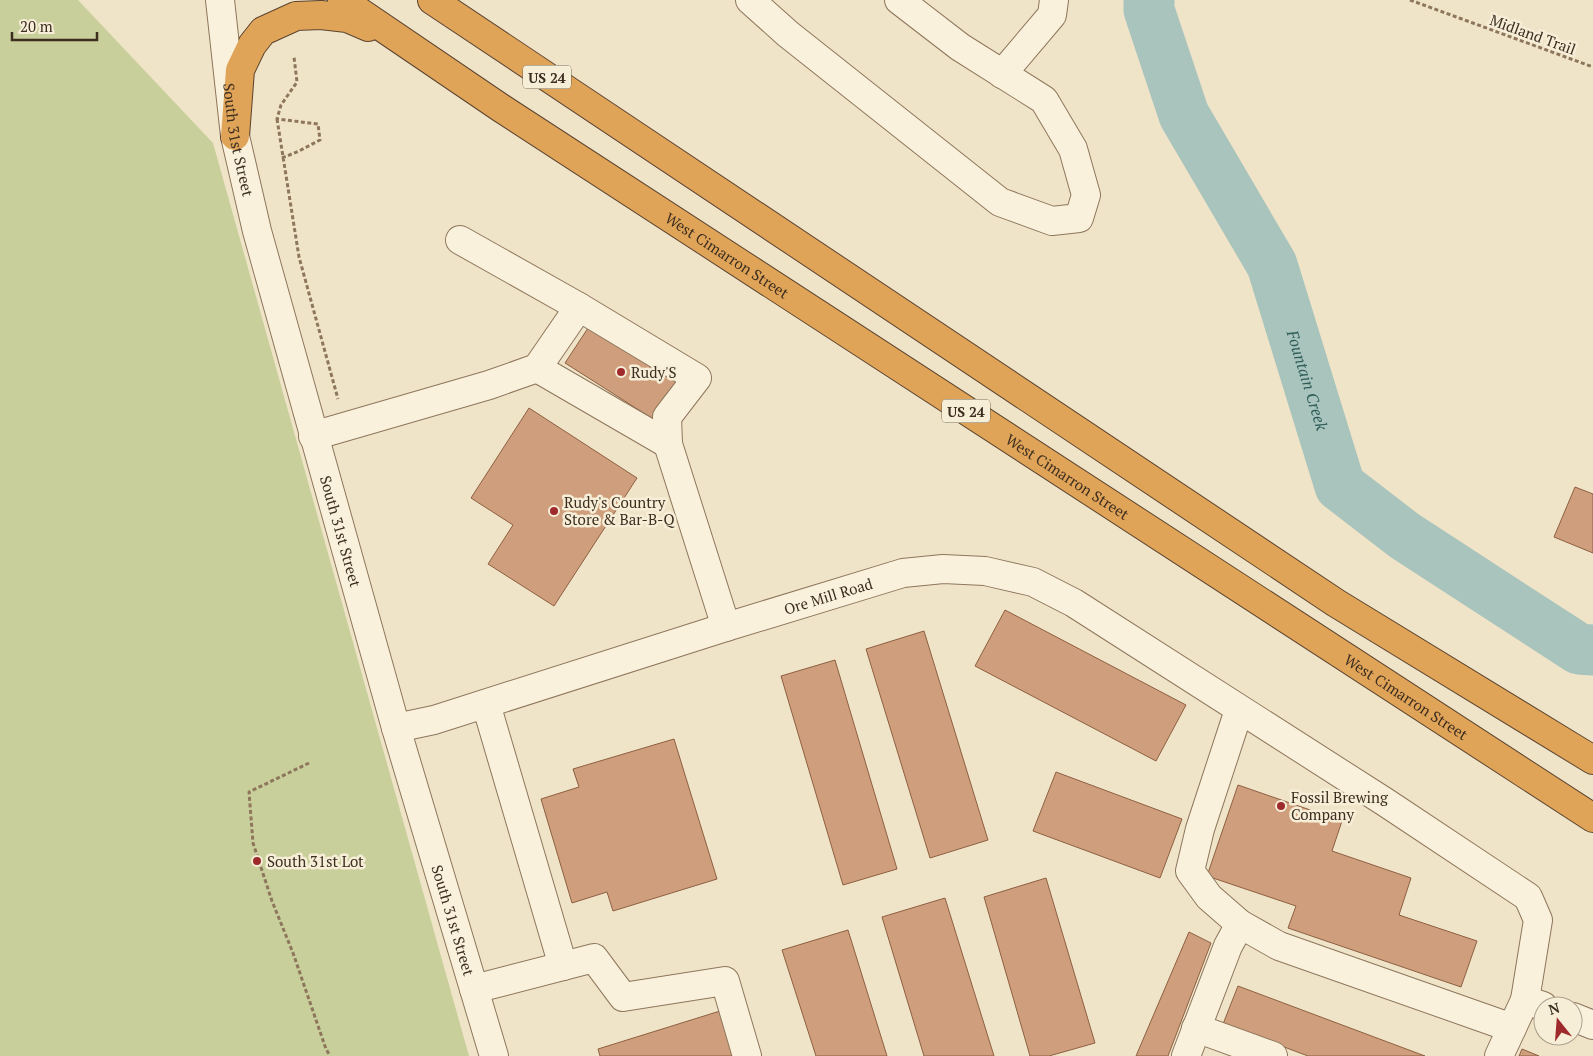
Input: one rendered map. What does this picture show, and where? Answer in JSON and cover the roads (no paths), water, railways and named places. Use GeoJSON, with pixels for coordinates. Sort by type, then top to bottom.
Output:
{"type":"FeatureCollection","features":[{"type":"Feature","properties":{"kind":"highway","name":"West Cimarron Street"},"geometry":{"type":"LineString","coordinates":[[342,0],[501,108],[1593,818]]}},
{"type":"Feature","properties":{"kind":"highway","name":"US 24"},"geometry":{"type":"LineString","coordinates":[[432,0],[1336,603],[1593,760]]}},
{"type":"Feature","properties":{"kind":"highway"},"geometry":{"type":"LineString","coordinates":[[448,0],[480,32]]}},
{"type":"Feature","properties":{"kind":"highway"},"geometry":{"type":"LineString","coordinates":[[235,136],[240,70],[252,45],[263,31],[296,16],[321,16],[347,18],[403,41]]}},
{"type":"Feature","properties":{"kind":"street","name":"South 31st Street"},"geometry":{"type":"LineString","coordinates":[[220,0],[235,136],[257,231],[396,728],[494,1056]]}},
{"type":"Feature","properties":{"kind":"street"},"geometry":{"type":"LineString","coordinates":[[750,0],[788,34],[1000,202],[1052,221],[1079,218],[1086,195],[1073,149],[1044,100],[960,47],[899,0]]}},
{"type":"Feature","properties":{"kind":"street"},"geometry":{"type":"LineString","coordinates":[[1002,74],[1052,15],[1054,0]]}},
{"type":"Feature","properties":{"kind":"street"},"geometry":{"type":"LineString","coordinates":[[460,240],[579,307],[697,378],[667,417],[668,444],[726,627]]}},
{"type":"Feature","properties":{"kind":"street"},"geometry":{"type":"LineString","coordinates":[[313,436],[488,385],[537,368],[579,307]]}},
{"type":"Feature","properties":{"kind":"street"},"geometry":{"type":"LineString","coordinates":[[537,368],[668,444]]}},
{"type":"Feature","properties":{"kind":"street","name":"Ore Mill Road"},"geometry":{"type":"LineString","coordinates":[[396,728],[434,720],[903,573],[943,569],[985,571],[1033,582],[1074,603],[1385,802],[1528,898],[1538,920],[1534,996]]}},
{"type":"Feature","properties":{"kind":"street"},"geometry":{"type":"LineString","coordinates":[[486,704],[563,966]]}},
{"type":"Feature","properties":{"kind":"street"},"geometry":{"type":"LineString","coordinates":[[1239,710],[1200,828],[1190,871],[1209,897],[1240,924],[1280,946],[1512,1028]]}},
{"type":"Feature","properties":{"kind":"street"},"geometry":{"type":"LineString","coordinates":[[1186,1056],[1228,946],[1240,924]]}},
{"type":"Feature","properties":{"kind":"street"},"geometry":{"type":"LineString","coordinates":[[474,989],[594,958],[623,997],[725,981],[748,1056]]}},
{"type":"Feature","properties":{"kind":"street","name":"Ore Mill Road"},"geometry":{"type":"LineString","coordinates":[[1499,1056],[1512,1028],[1533,1004]]}},
{"type":"Feature","properties":{"kind":"street"},"geometry":{"type":"LineString","coordinates":[[1196,1028],[1273,1056]]}},
{"type":"Feature","properties":{"kind":"waterway","name":"Fountain Creek"},"geometry":{"type":"LineString","coordinates":[[1149,0],[1149,10],[1184,115],[1272,265],[1340,486],[1405,536],[1579,649],[1593,650]]}},
{"type":"Feature","properties":{"kind":"place","name":"Rudy'S"},"geometry":{"type":"Point","coordinates":[621,372]}},
{"type":"Feature","properties":{"kind":"place","name":"Rudy's Country Store & Bar-B-Q"},"geometry":{"type":"Point","coordinates":[554,511]}},
{"type":"Feature","properties":{"kind":"place","name":"Fossil Brewing Company"},"geometry":{"type":"Point","coordinates":[1281,806]}},
{"type":"Feature","properties":{"kind":"place","name":"South 31st Lot"},"geometry":{"type":"Point","coordinates":[257,861]}}]}
